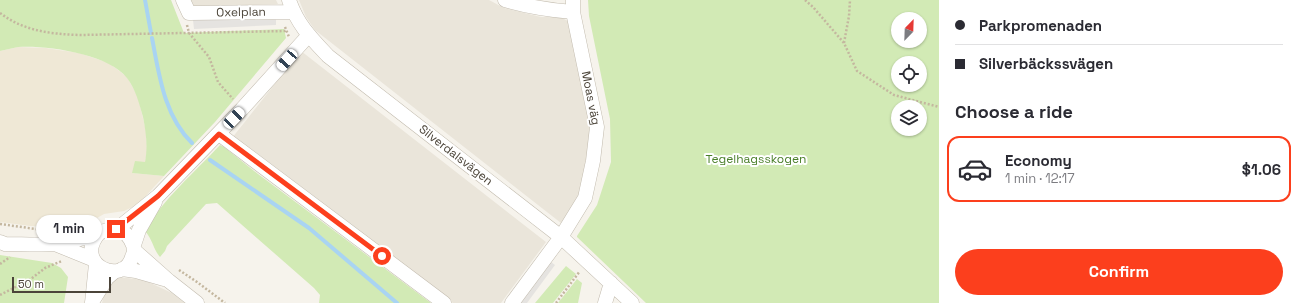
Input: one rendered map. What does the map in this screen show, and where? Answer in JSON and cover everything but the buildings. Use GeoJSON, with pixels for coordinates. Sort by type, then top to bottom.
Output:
{"type":"FeatureCollection","features":[{"type":"Feature","properties":{"kind":"street"},"geometry":{"type":"LineString","coordinates":[[505,0],[547,10],[573,6]]}},
{"type":"Feature","properties":{"kind":"street","name":"Oxelplan"},"geometry":{"type":"LineString","coordinates":[[186,6],[291,6]]}},
{"type":"Feature","properties":{"kind":"street","name":"Silverdalsvägen"},"geometry":{"type":"LineString","coordinates":[[291,6],[308,36],[328,56],[561,237],[632,303]]}},
{"type":"Feature","properties":{"kind":"street","name":"Moas väg"},"geometry":{"type":"LineString","coordinates":[[512,303],[561,237],[585,198],[593,161],[597,127],[573,6]]}},
{"type":"Feature","properties":{"kind":"street"},"geometry":{"type":"LineString","coordinates":[[116,229],[158,196],[219,134],[308,36]]}},
{"type":"Feature","properties":{"kind":"street"},"geometry":{"type":"LineString","coordinates":[[219,134],[444,303]]}},
{"type":"Feature","properties":{"kind":"street"},"geometry":{"type":"LineString","coordinates":[[92,303],[107,278],[118,270],[127,266],[132,260],[139,230],[158,196]]}},
{"type":"Feature","properties":{"kind":"street"},"geometry":{"type":"LineString","coordinates":[[0,242],[5,244],[55,244],[109,229],[116,229],[129,236],[134,248],[190,300]]}},
{"type":"Feature","properties":{"kind":"street"},"geometry":{"type":"LineString","coordinates":[[92,303],[94,261],[91,250],[94,239],[99,233]]}},
{"type":"Feature","properties":{"kind":"street"},"geometry":{"type":"LineString","coordinates":[[55,244],[94,261],[101,269],[136,271],[169,281]]}},
{"type":"Feature","properties":{"kind":"street"},"geometry":{"type":"LineString","coordinates":[[605,303],[611,283]]}},
{"type":"Feature","properties":{"kind":"path"},"geometry":{"type":"LineString","coordinates":[[805,0],[814,7],[844,43],[857,71],[894,95],[939,107]]}},
{"type":"Feature","properties":{"kind":"path"},"geometry":{"type":"LineString","coordinates":[[844,43],[849,16],[850,0]]}},
{"type":"Feature","properties":{"kind":"path"},"geometry":{"type":"LineString","coordinates":[[186,6],[186,22],[189,33],[209,57],[218,82],[242,109]]}},
{"type":"Feature","properties":{"kind":"path"},"geometry":{"type":"LineString","coordinates":[[0,13],[15,23],[42,32],[80,35],[287,31]]}},
{"type":"Feature","properties":{"kind":"path"},"geometry":{"type":"LineString","coordinates":[[0,224],[49,230]]}},
{"type":"Feature","properties":{"kind":"path"},"geometry":{"type":"LineString","coordinates":[[0,264],[15,254]]}},
{"type":"Feature","properties":{"kind":"path"},"geometry":{"type":"LineString","coordinates":[[0,295],[31,279],[45,268],[68,258]]}},
{"type":"Feature","properties":{"kind":"path"},"geometry":{"type":"LineString","coordinates":[[175,267],[225,303]]}},
{"type":"Feature","properties":{"kind":"path"},"geometry":{"type":"LineString","coordinates":[[556,303],[580,271]]}},
{"type":"Feature","properties":{"kind":"shaded area"},"geometry":{"type":"Polygon","coordinates":[[[186,0],[276,0],[278,4],[189,7],[186,0]]]}},
{"type":"Feature","properties":{"kind":"shaded area"},"geometry":{"type":"Polygon","coordinates":[[[299,0],[489,0],[504,8],[541,17],[560,17],[568,21],[590,125],[582,191],[561,223],[315,30],[306,17],[299,0]]]}},
{"type":"Feature","properties":{"kind":"shaded area"},"geometry":{"type":"Polygon","coordinates":[[[276,17],[276,25],[194,29],[193,20],[276,17]]]}},
{"type":"Feature","properties":{"kind":"shaded area"},"geometry":{"type":"Polygon","coordinates":[[[18,47],[46,48],[79,53],[109,63],[127,77],[138,97],[146,131],[147,152],[145,163],[132,173],[164,176],[135,206],[124,211],[104,214],[90,222],[67,228],[30,226],[0,222],[0,51],[18,47]]]}},
{"type":"Feature","properties":{"kind":"shaded area"},"geometry":{"type":"Polygon","coordinates":[[[301,51],[546,242],[501,303],[453,303],[232,138],[301,51]]]}},
{"type":"Feature","properties":{"kind":"shaded area"},"geometry":{"type":"Polygon","coordinates":[[[547,259],[555,265],[527,303],[514,303],[547,259]]]}},
{"type":"Feature","properties":{"kind":"shaded area"},"geometry":{"type":"Polygon","coordinates":[[[118,277],[144,280],[172,293],[185,303],[102,303],[107,284],[118,277]]]}},
{"type":"Feature","properties":{"kind":"green space"},"geometry":{"type":"Polygon","coordinates":[[[0,0],[171,0],[184,33],[284,29],[286,38],[215,122],[164,176],[132,173],[135,161],[145,162],[146,140],[143,117],[139,102],[133,87],[127,78],[118,70],[106,63],[77,53],[30,47],[18,47],[0,51],[0,0]]]}},
{"type":"Feature","properties":{"kind":"green space","name":"Tegelhagsskogen"},"geometry":{"type":"Polygon","coordinates":[[[588,0],[939,0],[939,303],[646,303],[577,237],[597,205],[611,162],[610,119],[589,16],[588,0]]]}},
{"type":"Feature","properties":{"kind":"green space"},"geometry":{"type":"Polygon","coordinates":[[[220,145],[431,303],[319,303],[320,295],[314,288],[217,203],[206,204],[167,246],[160,257],[145,231],[152,219],[170,197],[220,145]]]}},
{"type":"Feature","properties":{"kind":"green space"},"geometry":{"type":"Polygon","coordinates":[[[0,255],[52,263],[61,268],[68,277],[64,303],[0,303],[0,255]]]}},
{"type":"Feature","properties":{"kind":"green space"},"geometry":{"type":"Polygon","coordinates":[[[566,266],[576,274],[553,303],[535,303],[566,266]]]}},
{"type":"Feature","properties":{"kind":"green space"},"geometry":{"type":"Polygon","coordinates":[[[577,279],[582,283],[578,303],[558,303],[577,279]]]}},
{"type":"Feature","properties":{"kind":"waterway"},"geometry":{"type":"LineString","coordinates":[[145,0],[151,33]]}},
{"type":"Feature","properties":{"kind":"waterway"},"geometry":{"type":"LineString","coordinates":[[152,38],[164,94],[175,120],[192,143]]}},
{"type":"Feature","properties":{"kind":"waterway"},"geometry":{"type":"LineString","coordinates":[[210,160],[309,228],[397,303]]}},
{"type":"Feature","properties":{"kind":"route"},"geometry":{"type":"LineString","coordinates":[[116,229],[158,196],[219,134],[382,256]]}}]}
